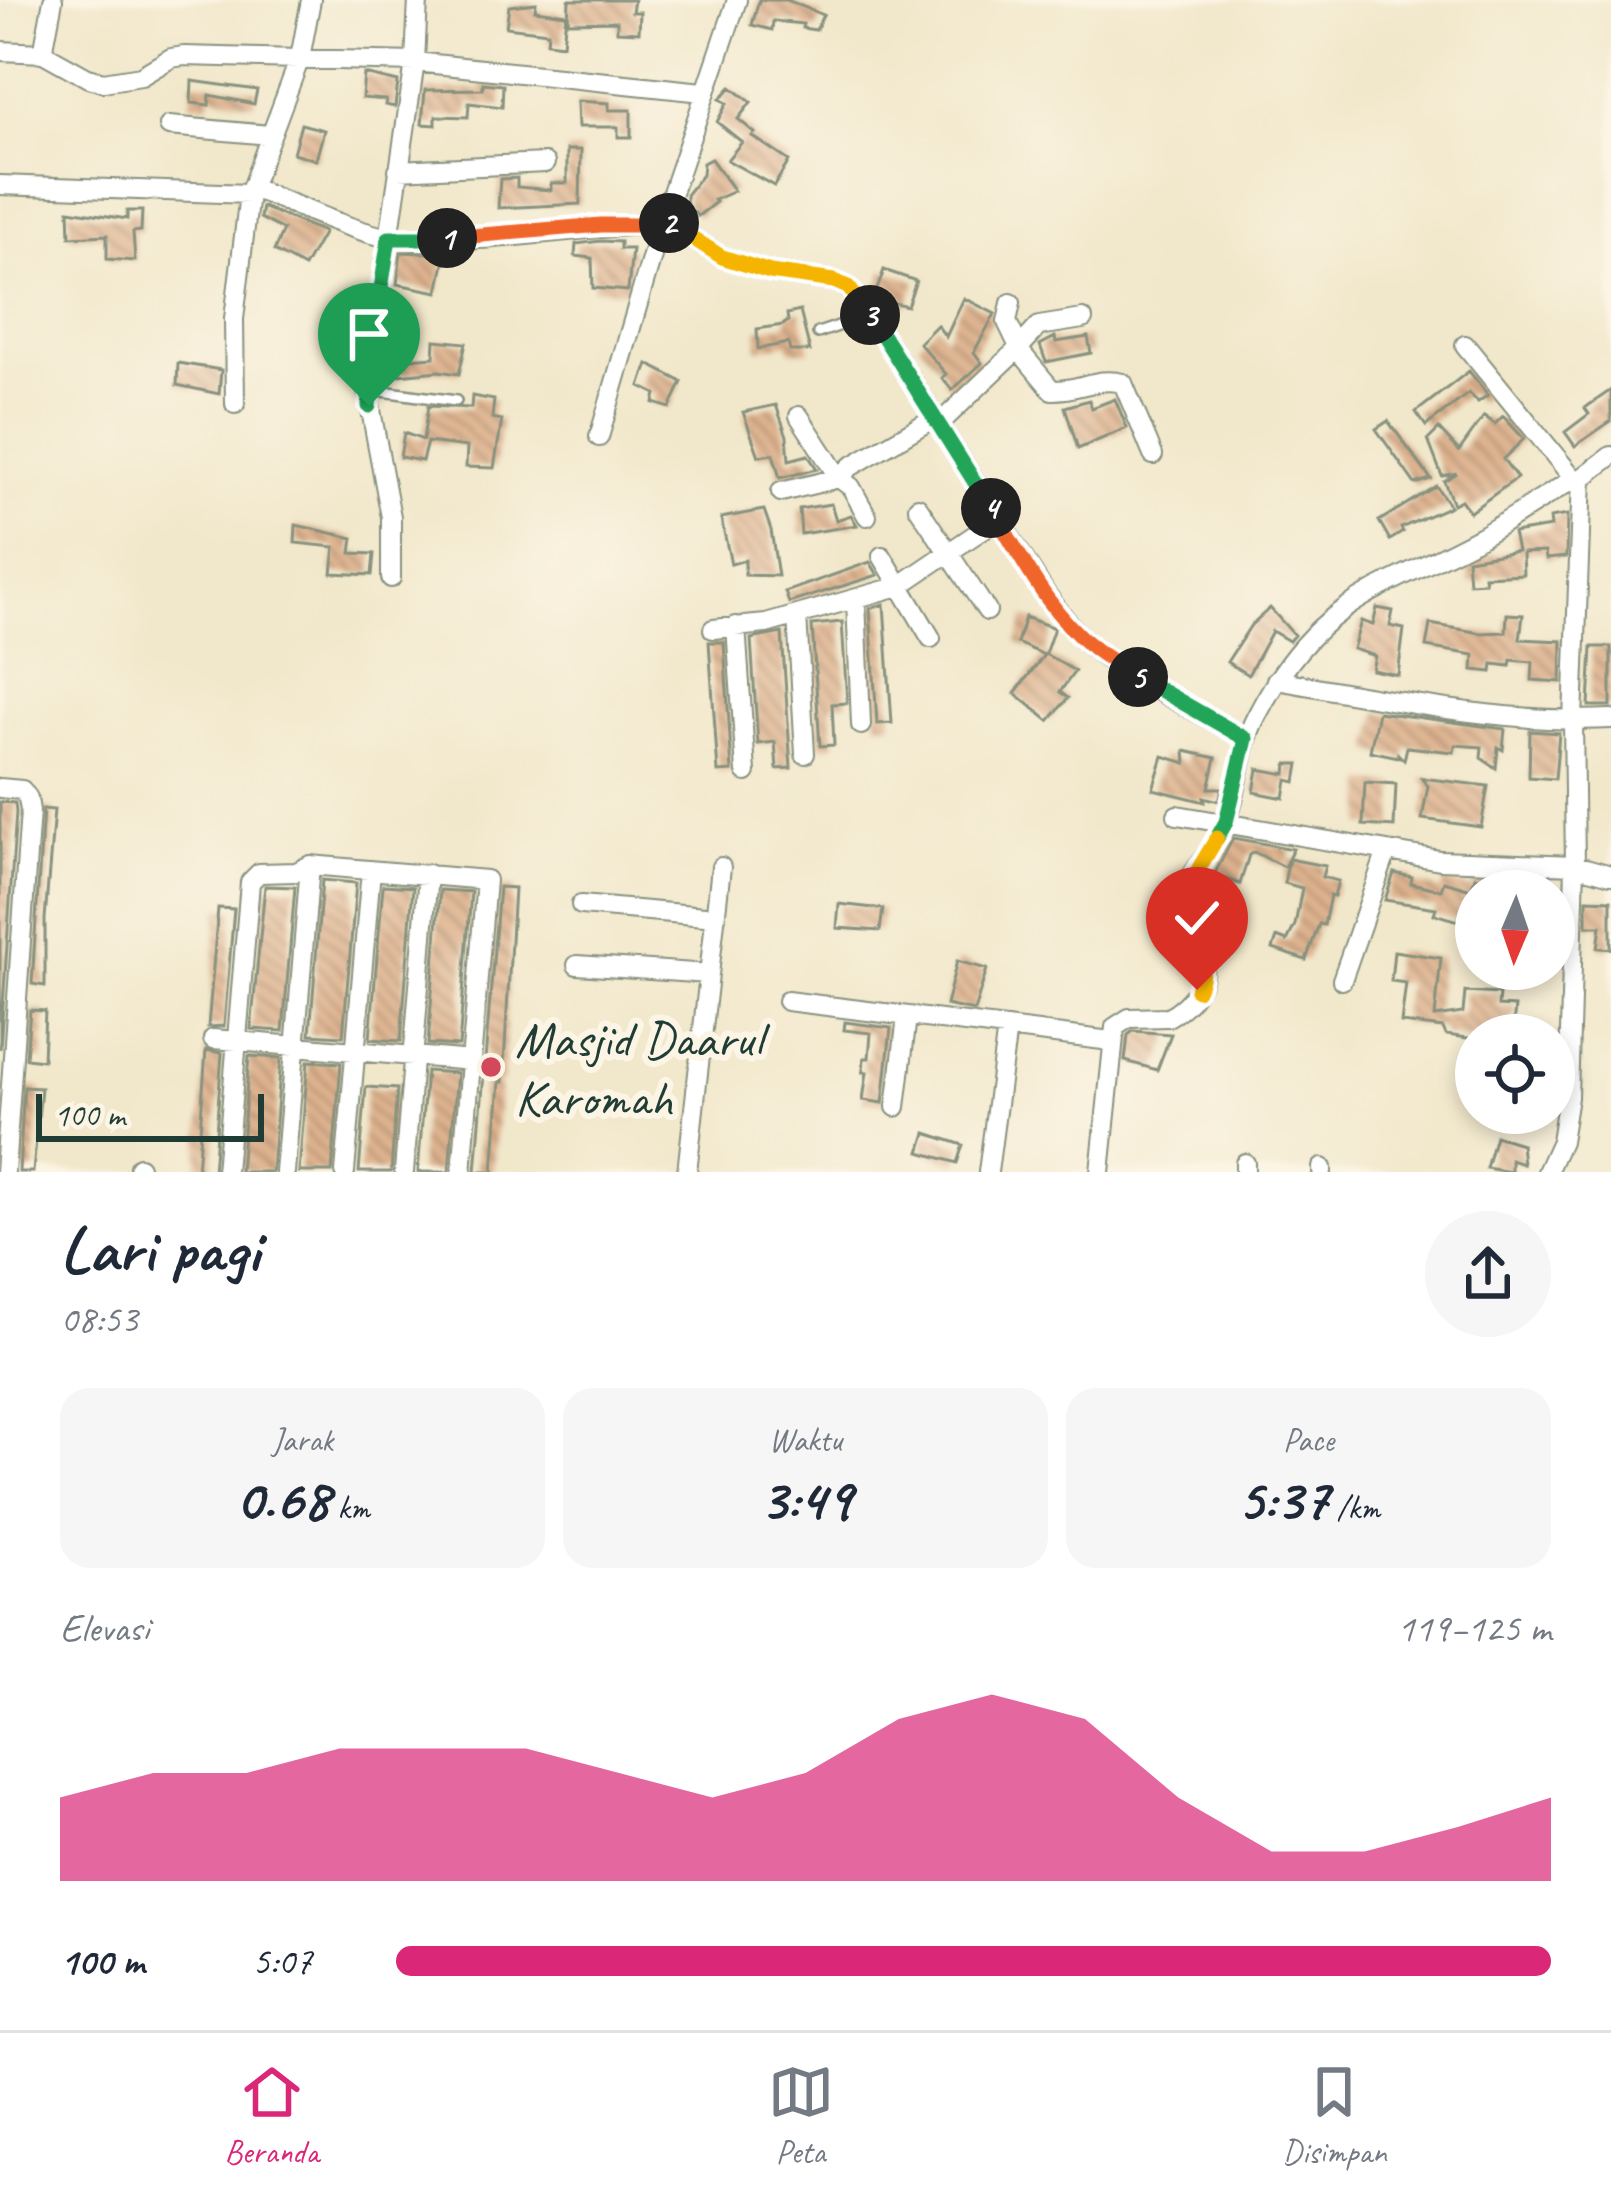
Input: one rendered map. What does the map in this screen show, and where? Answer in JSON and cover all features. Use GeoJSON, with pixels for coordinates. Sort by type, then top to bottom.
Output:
{"type":"FeatureCollection","features":[{"type":"Feature","properties":{"kind":"street"},"geometry":{"type":"LineString","coordinates":[[43,52],[53,0]]}},
{"type":"Feature","properties":{"kind":"street"},"geometry":{"type":"LineString","coordinates":[[235,404],[235,305],[250,191],[300,58],[311,0]]}},
{"type":"Feature","properties":{"kind":"street"},"geometry":{"type":"LineString","coordinates":[[391,578],[391,518],[368,389],[415,62],[418,0]]}},
{"type":"Feature","properties":{"kind":"street"},"geometry":{"type":"LineString","coordinates":[[599,437],[703,92],[737,0]]}},
{"type":"Feature","properties":{"kind":"street"},"geometry":{"type":"LineString","coordinates":[[0,51],[43,52],[103,82],[141,76],[171,58],[184,56],[415,62],[703,92]]}},
{"type":"Feature","properties":{"kind":"street"},"geometry":{"type":"LineString","coordinates":[[170,126],[270,135]]}},
{"type":"Feature","properties":{"kind":"street"},"geometry":{"type":"LineString","coordinates":[[398,170],[545,164]]}},
{"type":"Feature","properties":{"kind":"street"},"geometry":{"type":"LineString","coordinates":[[0,185],[250,191],[389,238],[470,238],[662,222],[722,257],[848,287],[1046,594],[1088,644],[1246,739]]}},
{"type":"Feature","properties":{"kind":"street"},"geometry":{"type":"LineString","coordinates":[[1011,303],[1007,322],[1019,348],[1052,390],[1086,386],[1100,379],[1123,383],[1153,455]]}},
{"type":"Feature","properties":{"kind":"street"},"geometry":{"type":"LineString","coordinates":[[782,492],[839,478],[850,466],[936,422],[1039,326],[1083,319]]}},
{"type":"Feature","properties":{"kind":"street"},"geometry":{"type":"LineString","coordinates":[[1465,345],[1578,478],[1575,865],[1567,1120],[1547,1172]]}},
{"type":"Feature","properties":{"kind":"street"},"geometry":{"type":"LineString","coordinates":[[800,416],[867,516]]}},
{"type":"Feature","properties":{"kind":"street"},"geometry":{"type":"LineString","coordinates":[[1100,1172],[1111,1041],[1120,1022],[1168,1017],[1197,990],[1203,977],[1199,957],[1174,936],[1172,919],[1226,822],[1246,739],[1298,649],[1346,604],[1480,536],[1611,455]]}},
{"type":"Feature","properties":{"kind":"street"},"geometry":{"type":"LineString","coordinates":[[918,507],[987,611]]}},
{"type":"Feature","properties":{"kind":"street"},"geometry":{"type":"LineString","coordinates":[[712,629],[766,624],[899,586],[998,519]]}},
{"type":"Feature","properties":{"kind":"street"},"geometry":{"type":"LineString","coordinates":[[882,556],[931,638]]}},
{"type":"Feature","properties":{"kind":"street"},"geometry":{"type":"LineString","coordinates":[[856,599],[861,725]]}},
{"type":"Feature","properties":{"kind":"street"},"geometry":{"type":"LineString","coordinates":[[797,615],[805,754]]}},
{"type":"Feature","properties":{"kind":"street"},"geometry":{"type":"LineString","coordinates":[[736,626],[746,772]]}},
{"type":"Feature","properties":{"kind":"street"},"geometry":{"type":"LineString","coordinates":[[1276,680],[1452,710],[1574,720],[1611,718]]}},
{"type":"Feature","properties":{"kind":"street"},"geometry":{"type":"LineString","coordinates":[[0,788],[22,790],[28,798],[10,957],[5,1172]]}},
{"type":"Feature","properties":{"kind":"street"},"geometry":{"type":"LineString","coordinates":[[1177,815],[1440,860],[1575,865],[1611,875]]}},
{"type":"Feature","properties":{"kind":"street"},"geometry":{"type":"LineString","coordinates":[[1342,980],[1387,851]]}},
{"type":"Feature","properties":{"kind":"street"},"geometry":{"type":"LineString","coordinates":[[285,1172],[310,865]]}},
{"type":"Feature","properties":{"kind":"street"},"geometry":{"type":"LineString","coordinates":[[226,1172],[253,876],[296,872],[310,865],[486,880],[462,1172]]}},
{"type":"Feature","properties":{"kind":"street"},"geometry":{"type":"LineString","coordinates":[[687,1172],[721,867]]}},
{"type":"Feature","properties":{"kind":"street"},"geometry":{"type":"LineString","coordinates":[[345,1172],[370,870]]}},
{"type":"Feature","properties":{"kind":"street"},"geometry":{"type":"LineString","coordinates":[[404,1172],[428,874]]}},
{"type":"Feature","properties":{"kind":"street"},"geometry":{"type":"LineString","coordinates":[[580,905],[716,917]]}},
{"type":"Feature","properties":{"kind":"street"},"geometry":{"type":"LineString","coordinates":[[577,965],[710,974]]}},
{"type":"Feature","properties":{"kind":"street"},"geometry":{"type":"LineString","coordinates":[[787,1000],[1111,1041]]}},
{"type":"Feature","properties":{"kind":"street"},"geometry":{"type":"LineString","coordinates":[[896,1107],[907,1017]]}},
{"type":"Feature","properties":{"kind":"street"},"geometry":{"type":"LineString","coordinates":[[988,1172],[1007,1028]]}},
{"type":"Feature","properties":{"kind":"street"},"geometry":{"type":"LineString","coordinates":[[213,1039],[472,1061]]}},
{"type":"Feature","properties":{"kind":"lane"},"geometry":{"type":"LineString","coordinates":[[818,333],[870,315]]}},
{"type":"Feature","properties":{"kind":"lane"},"geometry":{"type":"LineString","coordinates":[[368,389],[457,400]]}},
{"type":"Feature","properties":{"kind":"building"},"geometry":{"type":"Polygon","coordinates":[[[569,0],[634,0],[632,12],[640,12],[639,32],[617,31],[617,21],[568,22],[569,0]]]}},
{"type":"Feature","properties":{"kind":"building"},"geometry":{"type":"Polygon","coordinates":[[[759,0],[787,0],[823,15],[816,30],[773,21],[772,30],[752,25],[759,0]]]}},
{"type":"Feature","properties":{"kind":"building"},"geometry":{"type":"Polygon","coordinates":[[[536,3],[535,10],[566,14],[563,44],[547,42],[548,32],[506,27],[509,6],[536,3]]]}},
{"type":"Feature","properties":{"kind":"building"},"geometry":{"type":"Polygon","coordinates":[[[364,74],[398,82],[395,107],[385,105],[386,100],[362,98],[364,74]]]}},
{"type":"Feature","properties":{"kind":"building"},"geometry":{"type":"Polygon","coordinates":[[[192,81],[257,90],[254,104],[210,95],[209,105],[191,103],[192,81]]]}},
{"type":"Feature","properties":{"kind":"building"},"geometry":{"type":"Polygon","coordinates":[[[483,83],[503,85],[502,107],[469,103],[468,117],[436,116],[436,125],[422,124],[425,90],[483,89],[483,83]]]}},
{"type":"Feature","properties":{"kind":"building"},"geometry":{"type":"Polygon","coordinates":[[[731,87],[751,102],[738,119],[755,133],[752,136],[789,161],[774,186],[727,160],[742,142],[717,122],[727,103],[720,99],[731,87]]]}},
{"type":"Feature","properties":{"kind":"building"},"geometry":{"type":"Polygon","coordinates":[[[577,101],[609,103],[609,110],[631,110],[631,137],[618,137],[618,127],[578,127],[577,101]]]}},
{"type":"Feature","properties":{"kind":"building"},"geometry":{"type":"Polygon","coordinates":[[[301,124],[324,130],[316,160],[293,153],[301,124]]]}},
{"type":"Feature","properties":{"kind":"building"},"geometry":{"type":"Polygon","coordinates":[[[567,150],[581,150],[580,204],[498,208],[500,179],[517,178],[517,187],[551,190],[551,183],[567,183],[567,150]]]}},
{"type":"Feature","properties":{"kind":"building"},"geometry":{"type":"Polygon","coordinates":[[[711,159],[734,191],[714,200],[698,216],[687,206],[686,195],[702,175],[703,163],[711,159]]]}},
{"type":"Feature","properties":{"kind":"building"},"geometry":{"type":"Polygon","coordinates":[[[262,207],[324,232],[304,267],[274,251],[283,230],[260,218],[262,207]]]}},
{"type":"Feature","properties":{"kind":"building"},"geometry":{"type":"Polygon","coordinates":[[[69,210],[127,219],[127,211],[142,211],[141,231],[133,232],[135,261],[107,259],[107,235],[70,237],[69,210]]]}},
{"type":"Feature","properties":{"kind":"building"},"geometry":{"type":"Polygon","coordinates":[[[620,242],[620,249],[632,249],[628,291],[593,288],[592,258],[575,256],[576,244],[620,242]]]}},
{"type":"Feature","properties":{"kind":"building"},"geometry":{"type":"Polygon","coordinates":[[[401,252],[446,254],[438,292],[397,284],[401,252]]]}},
{"type":"Feature","properties":{"kind":"building"},"geometry":{"type":"Polygon","coordinates":[[[884,270],[916,281],[907,306],[874,298],[884,270]]]}},
{"type":"Feature","properties":{"kind":"building"},"geometry":{"type":"Polygon","coordinates":[[[964,298],[995,314],[974,352],[982,363],[952,390],[942,378],[946,374],[919,343],[937,325],[946,337],[964,298]]]}},
{"type":"Feature","properties":{"kind":"building"},"geometry":{"type":"Polygon","coordinates":[[[800,311],[810,351],[790,351],[788,343],[758,349],[757,329],[783,325],[787,314],[800,311]]]}},
{"type":"Feature","properties":{"kind":"building"},"geometry":{"type":"Polygon","coordinates":[[[1055,337],[1056,342],[1088,337],[1091,353],[1046,362],[1040,345],[1055,337]]]}},
{"type":"Feature","properties":{"kind":"building"},"geometry":{"type":"Polygon","coordinates":[[[435,340],[466,343],[459,374],[397,375],[394,350],[409,347],[409,359],[434,357],[435,340]]]}},
{"type":"Feature","properties":{"kind":"building"},"geometry":{"type":"Polygon","coordinates":[[[178,363],[221,370],[219,394],[177,385],[178,363]]]}},
{"type":"Feature","properties":{"kind":"building"},"geometry":{"type":"Polygon","coordinates":[[[648,364],[682,382],[670,408],[654,403],[656,394],[640,386],[648,364]]]}},
{"type":"Feature","properties":{"kind":"building"},"geometry":{"type":"Polygon","coordinates":[[[1469,371],[1488,395],[1478,402],[1469,393],[1426,426],[1416,412],[1469,371]]]}},
{"type":"Feature","properties":{"kind":"building"},"geometry":{"type":"Polygon","coordinates":[[[1611,390],[1611,421],[1575,446],[1565,432],[1589,414],[1585,408],[1611,390]]]}},
{"type":"Feature","properties":{"kind":"building"},"geometry":{"type":"Polygon","coordinates":[[[472,396],[494,400],[492,418],[502,420],[494,468],[466,467],[467,447],[427,442],[422,461],[400,457],[404,433],[423,440],[428,406],[471,408],[472,396]]]}},
{"type":"Feature","properties":{"kind":"building"},"geometry":{"type":"Polygon","coordinates":[[[1115,399],[1127,428],[1078,449],[1065,407],[1089,400],[1092,408],[1115,399]]]}},
{"type":"Feature","properties":{"kind":"building"},"geometry":{"type":"Polygon","coordinates":[[[776,405],[789,460],[808,455],[817,469],[780,478],[773,454],[759,456],[743,412],[776,405]]]}},
{"type":"Feature","properties":{"kind":"building"},"geometry":{"type":"Polygon","coordinates":[[[1484,416],[1495,424],[1503,416],[1524,439],[1503,459],[1517,478],[1470,512],[1461,500],[1453,504],[1444,481],[1457,473],[1442,476],[1428,440],[1439,429],[1459,451],[1484,416]]]}},
{"type":"Feature","properties":{"kind":"building"},"geometry":{"type":"Polygon","coordinates":[[[1388,421],[1431,479],[1415,484],[1376,429],[1388,421]]]}},
{"type":"Feature","properties":{"kind":"building"},"geometry":{"type":"Polygon","coordinates":[[[1436,486],[1450,506],[1401,528],[1403,532],[1390,540],[1379,521],[1436,486]]]}},
{"type":"Feature","properties":{"kind":"building"},"geometry":{"type":"Polygon","coordinates":[[[831,504],[836,520],[851,515],[857,525],[801,534],[799,509],[831,504]]]}},
{"type":"Feature","properties":{"kind":"building"},"geometry":{"type":"Polygon","coordinates":[[[764,510],[778,576],[745,575],[745,560],[731,564],[721,518],[764,510]]]}},
{"type":"Feature","properties":{"kind":"building"},"geometry":{"type":"Polygon","coordinates":[[[1567,515],[1566,557],[1546,559],[1545,552],[1522,553],[1523,574],[1484,576],[1485,582],[1469,583],[1467,559],[1517,551],[1513,533],[1551,527],[1550,518],[1567,515]]]}},
{"type":"Feature","properties":{"kind":"building"},"geometry":{"type":"Polygon","coordinates":[[[296,525],[353,538],[351,553],[374,554],[372,575],[332,573],[335,547],[295,543],[296,525]]]}},
{"type":"Feature","properties":{"kind":"building"},"geometry":{"type":"Polygon","coordinates":[[[870,562],[878,575],[789,603],[785,592],[870,562]]]}},
{"type":"Feature","properties":{"kind":"building"},"geometry":{"type":"Polygon","coordinates":[[[884,604],[892,723],[877,724],[870,608],[884,604]]]}},
{"type":"Feature","properties":{"kind":"building"},"geometry":{"type":"Polygon","coordinates":[[[1270,608],[1294,635],[1289,641],[1272,631],[1248,675],[1227,662],[1251,625],[1270,608]]]}},
{"type":"Feature","properties":{"kind":"building"},"geometry":{"type":"Polygon","coordinates":[[[1377,608],[1393,611],[1390,626],[1404,629],[1398,675],[1372,670],[1375,656],[1353,649],[1361,621],[1373,625],[1377,608]]]}},
{"type":"Feature","properties":{"kind":"building"},"geometry":{"type":"Polygon","coordinates":[[[1507,614],[1523,615],[1520,639],[1562,641],[1561,682],[1532,680],[1533,662],[1511,660],[1510,666],[1493,664],[1492,672],[1473,670],[1474,655],[1426,647],[1430,624],[1481,633],[1506,632],[1507,614]]]}},
{"type":"Feature","properties":{"kind":"building"},"geometry":{"type":"Polygon","coordinates":[[[1025,617],[1054,628],[1045,654],[1075,671],[1060,692],[1068,698],[1049,721],[1015,693],[1044,655],[1017,643],[1025,617]]]}},
{"type":"Feature","properties":{"kind":"building"},"geometry":{"type":"Polygon","coordinates":[[[842,622],[847,703],[832,704],[834,745],[820,746],[812,625],[842,622]]]}},
{"type":"Feature","properties":{"kind":"building"},"geometry":{"type":"Polygon","coordinates":[[[782,633],[791,768],[777,769],[775,742],[758,744],[751,639],[782,633]]]}},
{"type":"Feature","properties":{"kind":"building"},"geometry":{"type":"Polygon","coordinates":[[[709,642],[724,642],[732,771],[718,772],[709,642]]]}},
{"type":"Feature","properties":{"kind":"building"},"geometry":{"type":"Polygon","coordinates":[[[1592,647],[1611,647],[1611,706],[1589,706],[1592,647]]]}},
{"type":"Feature","properties":{"kind":"building"},"geometry":{"type":"Polygon","coordinates":[[[1378,712],[1505,729],[1503,750],[1498,747],[1496,768],[1481,758],[1482,747],[1455,745],[1454,752],[1407,747],[1404,760],[1398,754],[1370,751],[1378,712]]]}},
{"type":"Feature","properties":{"kind":"building"},"geometry":{"type":"Polygon","coordinates":[[[1530,731],[1559,733],[1555,779],[1529,777],[1530,731]]]}},
{"type":"Feature","properties":{"kind":"building"},"geometry":{"type":"Polygon","coordinates":[[[1185,751],[1216,758],[1209,788],[1222,788],[1219,801],[1153,789],[1163,756],[1186,763],[1185,751]]]}},
{"type":"Feature","properties":{"kind":"building"},"geometry":{"type":"Polygon","coordinates":[[[1287,764],[1299,764],[1296,782],[1287,780],[1284,798],[1254,792],[1258,769],[1286,774],[1287,764]]]}},
{"type":"Feature","properties":{"kind":"building"},"geometry":{"type":"Polygon","coordinates":[[[1421,778],[1488,786],[1481,827],[1422,819],[1428,786],[1421,778]]]}},
{"type":"Feature","properties":{"kind":"building"},"geometry":{"type":"Polygon","coordinates":[[[1365,782],[1396,784],[1394,827],[1363,825],[1365,782]]]}},
{"type":"Feature","properties":{"kind":"building"},"geometry":{"type":"Polygon","coordinates":[[[0,802],[15,803],[16,812],[0,1049],[0,802]]]}},
{"type":"Feature","properties":{"kind":"building"},"geometry":{"type":"Polygon","coordinates":[[[43,809],[54,810],[45,986],[32,984],[43,809]]]}},
{"type":"Feature","properties":{"kind":"building"},"geometry":{"type":"Polygon","coordinates":[[[1233,838],[1293,849],[1284,867],[1254,852],[1249,855],[1240,884],[1214,875],[1233,838]]]}},
{"type":"Feature","properties":{"kind":"building"},"geometry":{"type":"Polygon","coordinates":[[[1289,859],[1325,866],[1322,877],[1338,881],[1306,960],[1273,949],[1277,937],[1287,941],[1295,925],[1302,888],[1284,883],[1289,859]]]}},
{"type":"Feature","properties":{"kind":"building"},"geometry":{"type":"Polygon","coordinates":[[[1394,873],[1412,877],[1411,883],[1441,890],[1444,881],[1455,884],[1455,920],[1434,914],[1436,908],[1385,900],[1394,873]]]}},
{"type":"Feature","properties":{"kind":"building"},"geometry":{"type":"Polygon","coordinates":[[[322,880],[356,883],[343,1036],[310,1034],[322,880]]]}},
{"type":"Feature","properties":{"kind":"building"},"geometry":{"type":"Polygon","coordinates":[[[383,885],[413,887],[401,1041],[370,1039],[383,885]]]}},
{"type":"Feature","properties":{"kind":"building"},"geometry":{"type":"Polygon","coordinates":[[[265,886],[295,887],[283,1031],[251,1029],[265,886]]]}},
{"type":"Feature","properties":{"kind":"building"},"geometry":{"type":"Polygon","coordinates":[[[499,887],[514,888],[503,1082],[493,1172],[476,1172],[499,887]]]}},
{"type":"Feature","properties":{"kind":"building"},"geometry":{"type":"Polygon","coordinates":[[[440,890],[471,892],[459,1046],[428,1044],[440,890]]]}},
{"type":"Feature","properties":{"kind":"building"},"geometry":{"type":"Polygon","coordinates":[[[1587,899],[1611,900],[1611,949],[1598,948],[1601,926],[1587,926],[1587,899]]]}},
{"type":"Feature","properties":{"kind":"building"},"geometry":{"type":"Polygon","coordinates":[[[839,904],[883,909],[880,931],[837,928],[839,904]]]}},
{"type":"Feature","properties":{"kind":"building"},"geometry":{"type":"Polygon","coordinates":[[[218,908],[234,909],[224,1026],[208,1027],[218,908]]]}},
{"type":"Feature","properties":{"kind":"building"},"geometry":{"type":"Polygon","coordinates":[[[1394,951],[1441,958],[1435,1017],[1455,1014],[1455,1036],[1446,1035],[1443,1028],[1401,1023],[1406,983],[1391,981],[1394,951]]]}},
{"type":"Feature","properties":{"kind":"building"},"geometry":{"type":"Polygon","coordinates":[[[957,961],[987,969],[974,1011],[946,1005],[957,961]]]}},
{"type":"Feature","properties":{"kind":"building"},"geometry":{"type":"Polygon","coordinates":[[[1465,992],[1499,994],[1498,1006],[1515,1007],[1514,1014],[1456,1014],[1463,1013],[1465,992]]]}},
{"type":"Feature","properties":{"kind":"building"},"geometry":{"type":"Polygon","coordinates":[[[30,1010],[45,1011],[43,1060],[26,1058],[30,1010]]]}},
{"type":"Feature","properties":{"kind":"building"},"geometry":{"type":"Polygon","coordinates":[[[845,1022],[891,1028],[883,1103],[863,1100],[864,1058],[869,1058],[871,1033],[844,1030],[845,1022]]]}},
{"type":"Feature","properties":{"kind":"building"},"geometry":{"type":"Polygon","coordinates":[[[1133,1031],[1171,1034],[1157,1070],[1125,1061],[1128,1035],[1133,1031]]]}},
{"type":"Feature","properties":{"kind":"building"},"geometry":{"type":"Polygon","coordinates":[[[206,1050],[222,1053],[213,1172],[197,1172],[206,1050]]]}},
{"type":"Feature","properties":{"kind":"building"},"geometry":{"type":"Polygon","coordinates":[[[249,1056],[281,1058],[272,1172],[240,1172],[249,1056]]]}},
{"type":"Feature","properties":{"kind":"building"},"geometry":{"type":"Polygon","coordinates":[[[308,1061],[341,1063],[332,1172],[299,1172],[308,1061]]]}},
{"type":"Feature","properties":{"kind":"building"},"geometry":{"type":"Polygon","coordinates":[[[426,1071],[457,1073],[449,1172],[418,1172],[426,1071]]]}},
{"type":"Feature","properties":{"kind":"building"},"geometry":{"type":"Polygon","coordinates":[[[24,1087],[41,1088],[33,1172],[19,1172],[24,1087]]]}},
{"type":"Feature","properties":{"kind":"building"},"geometry":{"type":"Polygon","coordinates":[[[366,1087],[397,1089],[391,1172],[359,1172],[366,1087]]]}},
{"type":"Feature","properties":{"kind":"building"},"geometry":{"type":"Polygon","coordinates":[[[926,1133],[963,1145],[957,1163],[920,1152],[926,1133]]]}},
{"type":"Feature","properties":{"kind":"building"},"geometry":{"type":"Polygon","coordinates":[[[1495,1136],[1521,1144],[1523,1164],[1511,1160],[1511,1172],[1486,1168],[1495,1136]]]}},
{"type":"Feature","properties":{"kind":"place","name":"Masjid Daarul Karomah"},"geometry":{"type":"Point","coordinates":[491,1067]}},
{"type":"Feature","properties":{"kind":"route"},"geometry":{"type":"LineString","coordinates":[[369,406],[371,353],[389,238],[503,236],[601,225],[661,225],[664,219],[698,245],[746,266],[848,287],[1069,623],[1112,660],[1246,739],[1226,822],[1172,919],[1174,936],[1199,957],[1203,977],[1197,990]]}}]}
